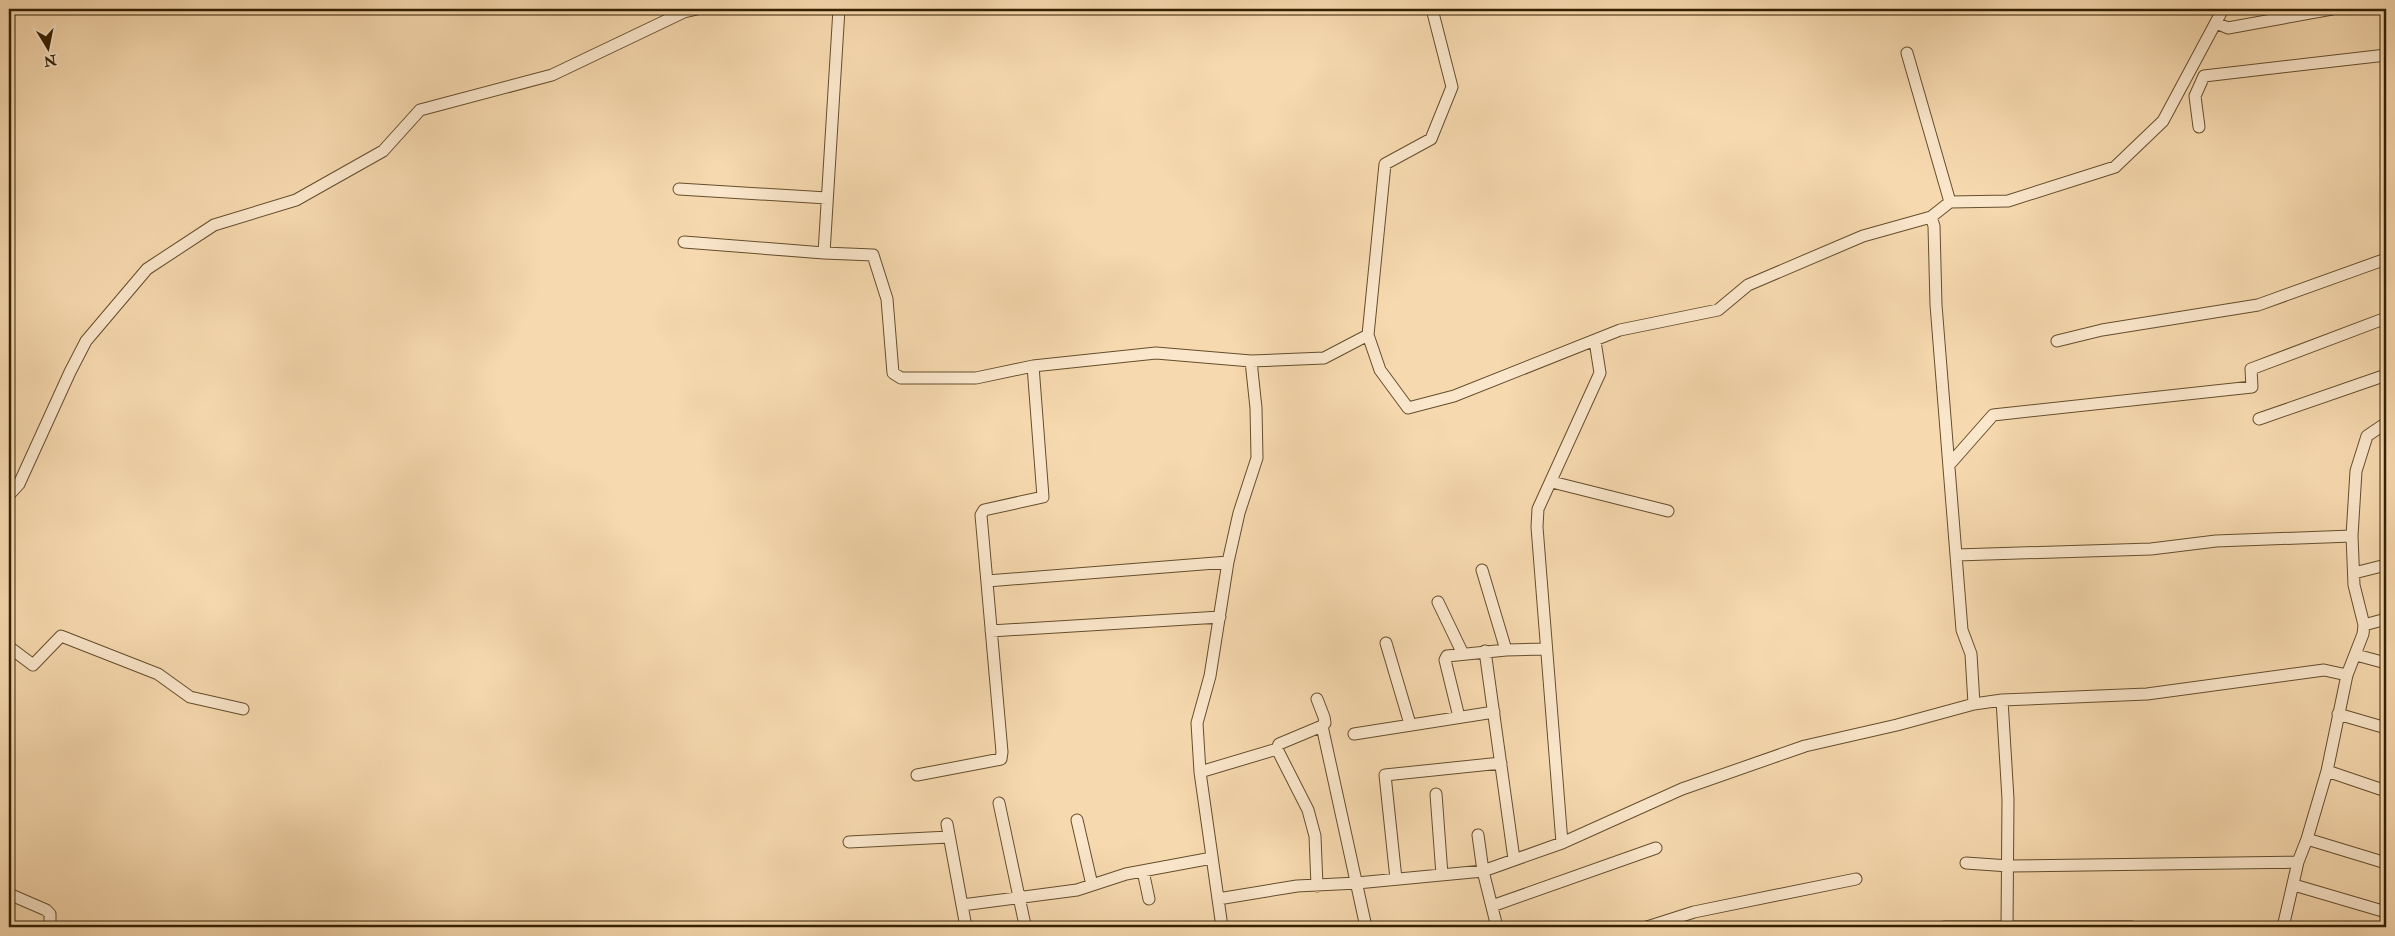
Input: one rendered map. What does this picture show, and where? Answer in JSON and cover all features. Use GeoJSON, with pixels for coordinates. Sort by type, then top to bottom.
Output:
{"type":"FeatureCollection","features":[{"type":"Feature","properties":{"kind":"street"},"geometry":{"type":"LineString","coordinates":[[9,495],[19,484],[86,341],[147,269],[214,226],[296,200],[383,151],[420,110],[552,76],[684,12],[697,9]]}},
{"type":"Feature","properties":{"kind":"street"},"geometry":{"type":"LineString","coordinates":[[824,253],[839,9]]}},
{"type":"Feature","properties":{"kind":"street"},"geometry":{"type":"LineString","coordinates":[[1432,9],[1452,88],[1431,138],[1385,164],[1368,335],[1380,370],[1408,408],[1454,396],[1620,330],[1718,310],[1748,285],[1863,236],[1931,218],[1950,202],[2008,201],[2115,167],[2163,121],[2223,9]]}},
{"type":"Feature","properties":{"kind":"street"},"geometry":{"type":"LineString","coordinates":[[2216,22],[2228,28],[2332,9]]}},
{"type":"Feature","properties":{"kind":"street"},"geometry":{"type":"LineString","coordinates":[[1907,53],[1950,202]]}},
{"type":"Feature","properties":{"kind":"street"},"geometry":{"type":"LineString","coordinates":[[2199,127],[2195,96],[2204,76],[2386,55]]}},
{"type":"Feature","properties":{"kind":"street"},"geometry":{"type":"LineString","coordinates":[[679,189],[827,198]]}},
{"type":"Feature","properties":{"kind":"street"},"geometry":{"type":"LineString","coordinates":[[1931,218],[1934,226],[1936,305],[1962,630],[1971,654],[1974,704]]}},
{"type":"Feature","properties":{"kind":"street"},"geometry":{"type":"LineString","coordinates":[[684,242],[873,255],[887,299],[893,373],[901,378],[976,378],[1033,366],[1156,353],[1251,361],[1324,358],[1368,335]]}},
{"type":"Feature","properties":{"kind":"street"},"geometry":{"type":"LineString","coordinates":[[2057,341],[2102,330],[2258,305],[2386,259]]}},
{"type":"Feature","properties":{"kind":"street"},"geometry":{"type":"LineString","coordinates":[[1949,465],[1993,414],[2252,388],[2251,369],[2386,318]]}},
{"type":"Feature","properties":{"kind":"street"},"geometry":{"type":"LineString","coordinates":[[1562,843],[1537,527],[1538,510],[1600,373],[1595,341]]}},
{"type":"Feature","properties":{"kind":"street"},"geometry":{"type":"LineString","coordinates":[[1222,927],[1200,772],[1197,723],[1210,676],[1228,562],[1239,513],[1256,458],[1256,408],[1251,361]]}},
{"type":"Feature","properties":{"kind":"street"},"geometry":{"type":"LineString","coordinates":[[917,775],[1001,759],[1002,752],[982,512],[1043,497],[1033,366]]}},
{"type":"Feature","properties":{"kind":"street"},"geometry":{"type":"LineString","coordinates":[[2259,419],[2386,375]]}},
{"type":"Feature","properties":{"kind":"street"},"geometry":{"type":"LineString","coordinates":[[2283,927],[2298,862],[2307,839],[2326,771],[2347,675],[2364,634],[2364,625],[2354,584],[2352,536],[2356,471],[2367,436],[2386,423]]}},
{"type":"Feature","properties":{"kind":"street"},"geometry":{"type":"LineString","coordinates":[[1552,482],[1668,511]]}},
{"type":"Feature","properties":{"kind":"street"},"geometry":{"type":"LineString","coordinates":[[1957,555],[2151,550],[2216,541],[2352,536]]}},
{"type":"Feature","properties":{"kind":"street"},"geometry":{"type":"LineString","coordinates":[[987,581],[1228,562]]}},
{"type":"Feature","properties":{"kind":"street"},"geometry":{"type":"LineString","coordinates":[[2354,573],[2386,565]]}},
{"type":"Feature","properties":{"kind":"street"},"geometry":{"type":"LineString","coordinates":[[1482,570],[1506,650]]}},
{"type":"Feature","properties":{"kind":"street"},"geometry":{"type":"LineString","coordinates":[[1438,602],[1463,654]]}},
{"type":"Feature","properties":{"kind":"street"},"geometry":{"type":"LineString","coordinates":[[991,631],[1220,616]]}},
{"type":"Feature","properties":{"kind":"street"},"geometry":{"type":"LineString","coordinates":[[2364,625],[2386,619]]}},
{"type":"Feature","properties":{"kind":"street"},"geometry":{"type":"LineString","coordinates":[[9,647],[33,665],[60,636],[158,674],[190,697],[243,709]]}},
{"type":"Feature","properties":{"kind":"street"},"geometry":{"type":"LineString","coordinates":[[1386,643],[1410,724]]}},
{"type":"Feature","properties":{"kind":"street"},"geometry":{"type":"LineString","coordinates":[[1459,717],[1445,660],[1449,655],[1485,651],[1546,649]]}},
{"type":"Feature","properties":{"kind":"street"},"geometry":{"type":"LineString","coordinates":[[1485,651],[1514,859]]}},
{"type":"Feature","properties":{"kind":"street"},"geometry":{"type":"LineString","coordinates":[[2356,655],[2386,663]]}},
{"type":"Feature","properties":{"kind":"street"},"geometry":{"type":"LineString","coordinates":[[1218,899],[1297,886],[1357,883],[1483,871],[1562,843],[1682,789],[1805,746],[1897,725],[1974,704],[2002,700],[2147,694],[2324,670],[2347,675]]}},
{"type":"Feature","properties":{"kind":"street"},"geometry":{"type":"LineString","coordinates":[[1200,772],[1277,749],[1279,744],[1322,726],[1325,723],[1324,717],[1317,699]]}},
{"type":"Feature","properties":{"kind":"street"},"geometry":{"type":"LineString","coordinates":[[2002,700],[2008,799],[2009,866],[2007,927]]}},
{"type":"Feature","properties":{"kind":"street"},"geometry":{"type":"LineString","coordinates":[[1354,734],[1494,712]]}},
{"type":"Feature","properties":{"kind":"street"},"geometry":{"type":"LineString","coordinates":[[2338,714],[2386,728]]}},
{"type":"Feature","properties":{"kind":"street"},"geometry":{"type":"LineString","coordinates":[[1322,726],[1366,927]]}},
{"type":"Feature","properties":{"kind":"street"},"geometry":{"type":"LineString","coordinates":[[1277,749],[1308,810],[1315,836],[1317,886]]}},
{"type":"Feature","properties":{"kind":"street"},"geometry":{"type":"LineString","coordinates":[[1396,879],[1385,775],[1501,763]]}},
{"type":"Feature","properties":{"kind":"street"},"geometry":{"type":"LineString","coordinates":[[2326,771],[2386,791]]}},
{"type":"Feature","properties":{"kind":"street"},"geometry":{"type":"LineString","coordinates":[[1436,794],[1442,875]]}},
{"type":"Feature","properties":{"kind":"street"},"geometry":{"type":"LineString","coordinates":[[999,803],[1025,925]]}},
{"type":"Feature","properties":{"kind":"street"},"geometry":{"type":"LineString","coordinates":[[1077,820],[1092,885]]}},
{"type":"Feature","properties":{"kind":"street"},"geometry":{"type":"LineString","coordinates":[[947,824],[966,927]]}},
{"type":"Feature","properties":{"kind":"street"},"geometry":{"type":"LineString","coordinates":[[1478,835],[1483,871],[1497,927]]}},
{"type":"Feature","properties":{"kind":"street"},"geometry":{"type":"LineString","coordinates":[[849,842],[949,837]]}},
{"type":"Feature","properties":{"kind":"street"},"geometry":{"type":"LineString","coordinates":[[2307,839],[2386,863]]}},
{"type":"Feature","properties":{"kind":"street"},"geometry":{"type":"LineString","coordinates":[[1492,906],[1656,848]]}},
{"type":"Feature","properties":{"kind":"street"},"geometry":{"type":"LineString","coordinates":[[962,906],[1077,890],[1143,871],[1212,858]]}},
{"type":"Feature","properties":{"kind":"street"},"geometry":{"type":"LineString","coordinates":[[1966,863],[2009,866],[2298,862]]}},
{"type":"Feature","properties":{"kind":"street"},"geometry":{"type":"LineString","coordinates":[[1143,871],[1149,899]]}},
{"type":"Feature","properties":{"kind":"street"},"geometry":{"type":"LineString","coordinates":[[1647,927],[1694,912],[1856,879]]}},
{"type":"Feature","properties":{"kind":"street"},"geometry":{"type":"LineString","coordinates":[[2294,885],[2386,912]]}},
{"type":"Feature","properties":{"kind":"street"},"geometry":{"type":"LineString","coordinates":[[9,894],[46,910],[50,914],[50,927]]}},
{"type":"Feature","properties":{"kind":"street"},"geometry":{"type":"LineString","coordinates":[[1944,927],[2132,927]]}}]}
